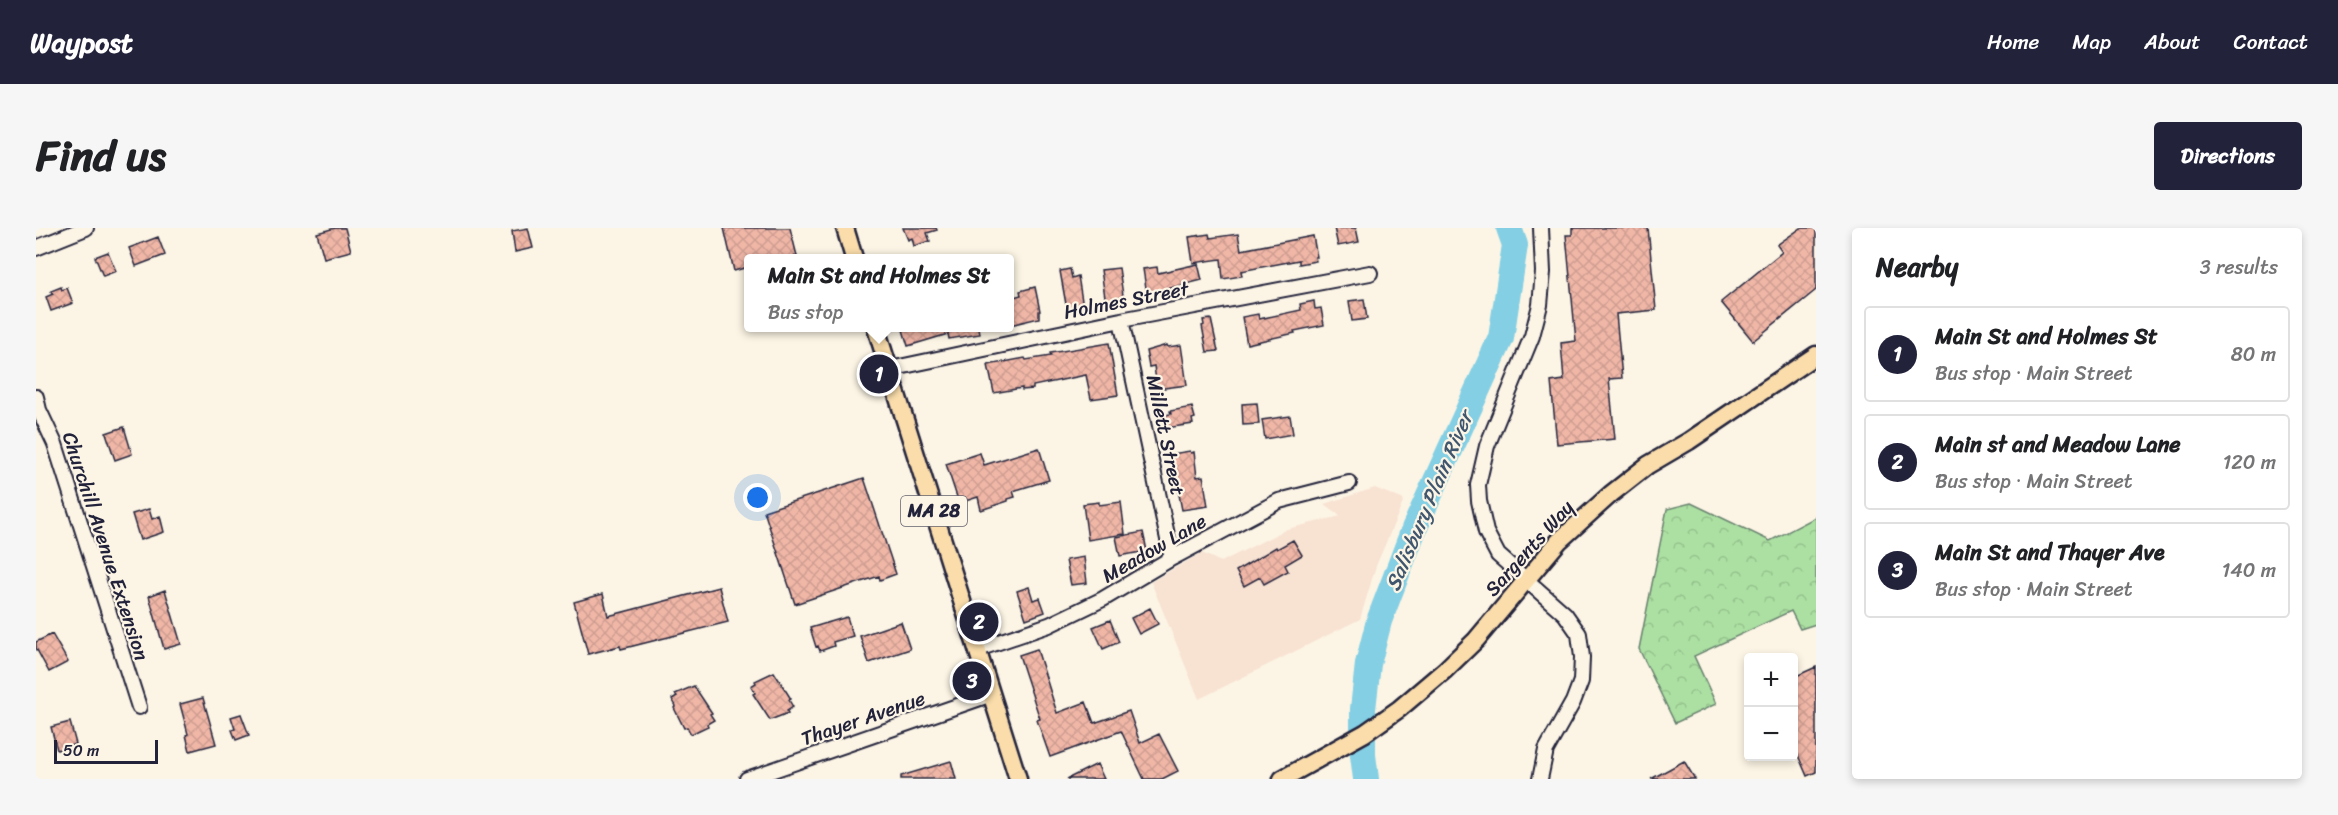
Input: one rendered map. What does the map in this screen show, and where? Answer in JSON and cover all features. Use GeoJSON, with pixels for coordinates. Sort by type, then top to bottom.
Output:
{"type":"FeatureCollection","features":[{"type":"Feature","properties":{"kind":"main road"},"geometry":{"type":"LineString","coordinates":[[845,228],[854,254]]}},
{"type":"Feature","properties":{"kind":"main road","name":"MA 28"},"geometry":{"type":"LineString","coordinates":[[878,332],[1018,779]]}},
{"type":"Feature","properties":{"kind":"main road","name":"Sargents Way"},"geometry":{"type":"LineString","coordinates":[[1282,779],[1331,753],[1399,709],[1476,640],[1559,541],[1583,518],[1648,465],[1689,441],[1816,355]]}},
{"type":"Feature","properties":{"kind":"street"},"geometry":{"type":"LineString","coordinates":[[36,248],[86,228]]}},
{"type":"Feature","properties":{"kind":"street"},"geometry":{"type":"LineString","coordinates":[[1540,779],[1546,750],[1574,702],[1581,681],[1580,634],[1565,614],[1498,555],[1486,532],[1478,485],[1487,446],[1532,336],[1540,305],[1543,272],[1541,228]]}},
{"type":"Feature","properties":{"kind":"street","name":"Holmes Street"},"geometry":{"type":"LineString","coordinates":[[890,369],[1122,320],[1370,273]]}},
{"type":"Feature","properties":{"kind":"street","name":"Millett Street"},"geometry":{"type":"LineString","coordinates":[[1122,320],[1172,558]]}},
{"type":"Feature","properties":{"kind":"street","name":"Churchill Avenue Extension"},"geometry":{"type":"LineString","coordinates":[[36,397],[39,410],[55,444],[138,707]]}},
{"type":"Feature","properties":{"kind":"street","name":"Meadow Lane"},"geometry":{"type":"LineString","coordinates":[[978,650],[1060,620],[1103,599],[1172,558],[1279,501],[1349,483]]}},
{"type":"Feature","properties":{"kind":"street","name":"Thayer Avenue"},"geometry":{"type":"LineString","coordinates":[[747,779],[992,694]]}},
{"type":"Feature","properties":{"kind":"shaded area"},"geometry":{"type":"Polygon","coordinates":[[[1375,488],[1404,500],[1376,566],[1360,619],[1199,699],[1151,582],[1202,553],[1221,562],[1287,529],[1341,516],[1324,504],[1375,488]]]}},
{"type":"Feature","properties":{"kind":"green space"},"geometry":{"type":"Polygon","coordinates":[[[1691,503],[1770,541],[1816,517],[1816,624],[1800,629],[1791,611],[1694,656],[1716,704],[1675,723],[1639,649],[1667,509],[1691,503]]]}},
{"type":"Feature","properties":{"kind":"building"},"geometry":{"type":"Polygon","coordinates":[[[345,228],[351,251],[324,258],[317,233],[345,228]]]}},
{"type":"Feature","properties":{"kind":"building"},"geometry":{"type":"Polygon","coordinates":[[[528,228],[533,248],[515,252],[512,231],[528,228]]]}},
{"type":"Feature","properties":{"kind":"building"},"geometry":{"type":"Polygon","coordinates":[[[724,228],[790,228],[796,254],[744,254],[744,268],[734,271],[724,228]]]}},
{"type":"Feature","properties":{"kind":"building"},"geometry":{"type":"Polygon","coordinates":[[[903,228],[936,228],[937,230],[927,233],[930,241],[914,246],[912,238],[908,240],[903,228]]]}},
{"type":"Feature","properties":{"kind":"building"},"geometry":{"type":"Polygon","coordinates":[[[1334,228],[1356,228],[1359,242],[1338,246],[1334,228]]]}},
{"type":"Feature","properties":{"kind":"building"},"geometry":{"type":"Polygon","coordinates":[[[1572,228],[1648,228],[1656,310],[1616,314],[1622,378],[1609,379],[1615,439],[1557,444],[1551,382],[1564,380],[1561,343],[1576,341],[1566,235],[1572,235],[1572,228]]]}},
{"type":"Feature","properties":{"kind":"building"},"geometry":{"type":"Polygon","coordinates":[[[1801,228],[1816,228],[1816,290],[1753,341],[1721,302],[1782,252],[1777,245],[1801,228]]]}},
{"type":"Feature","properties":{"kind":"building"},"geometry":{"type":"Polygon","coordinates":[[[1209,234],[1210,238],[1238,234],[1241,250],[1313,236],[1317,257],[1315,257],[1316,261],[1299,264],[1299,260],[1241,271],[1242,276],[1223,279],[1221,259],[1193,263],[1189,237],[1209,234]]]}},
{"type":"Feature","properties":{"kind":"building"},"geometry":{"type":"Polygon","coordinates":[[[158,237],[165,255],[136,266],[129,248],[158,237]]]}},
{"type":"Feature","properties":{"kind":"building"},"geometry":{"type":"Polygon","coordinates":[[[108,252],[116,271],[103,276],[95,257],[108,252]]]}},
{"type":"Feature","properties":{"kind":"building"},"geometry":{"type":"Polygon","coordinates":[[[1198,264],[1202,280],[1147,294],[1143,269],[1157,267],[1158,273],[1198,264]]]}},
{"type":"Feature","properties":{"kind":"building"},"geometry":{"type":"Polygon","coordinates":[[[1119,268],[1124,302],[1106,304],[1101,270],[1119,268]]]}},
{"type":"Feature","properties":{"kind":"building"},"geometry":{"type":"Polygon","coordinates":[[[1070,269],[1072,278],[1078,276],[1083,307],[1067,310],[1060,271],[1070,269]]]}},
{"type":"Feature","properties":{"kind":"building"},"geometry":{"type":"Polygon","coordinates":[[[61,287],[62,290],[67,288],[73,303],[51,311],[46,297],[53,294],[51,291],[61,287]]]}},
{"type":"Feature","properties":{"kind":"building"},"geometry":{"type":"Polygon","coordinates":[[[1035,287],[1040,311],[1039,318],[1014,324],[1014,297],[1021,295],[1020,291],[1035,287]]]}},
{"type":"Feature","properties":{"kind":"building"},"geometry":{"type":"Polygon","coordinates":[[[1364,299],[1367,319],[1352,321],[1349,301],[1364,299]]]}},
{"type":"Feature","properties":{"kind":"building"},"geometry":{"type":"Polygon","coordinates":[[[1314,301],[1315,309],[1321,308],[1324,325],[1247,344],[1242,317],[1258,314],[1259,319],[1301,310],[1300,304],[1314,301]]]}},
{"type":"Feature","properties":{"kind":"building"},"geometry":{"type":"Polygon","coordinates":[[[1211,319],[1218,351],[1207,352],[1202,326],[1204,325],[1203,320],[1211,319]]]}},
{"type":"Feature","properties":{"kind":"building"},"geometry":{"type":"Polygon","coordinates":[[[904,332],[980,332],[980,334],[949,339],[948,334],[908,346],[904,332]]]}},
{"type":"Feature","properties":{"kind":"building"},"geometry":{"type":"Polygon","coordinates":[[[1109,343],[1118,395],[1091,399],[1086,375],[1033,386],[1033,389],[1022,390],[1022,388],[994,393],[988,365],[1051,356],[1050,353],[1109,343]]]}},
{"type":"Feature","properties":{"kind":"building"},"geometry":{"type":"Polygon","coordinates":[[[1167,345],[1168,347],[1181,345],[1187,385],[1157,389],[1154,366],[1149,367],[1146,351],[1167,345]]]}},
{"type":"Feature","properties":{"kind":"building"},"geometry":{"type":"Polygon","coordinates":[[[1257,403],[1259,424],[1243,425],[1242,404],[1257,403]]]}},
{"type":"Feature","properties":{"kind":"building"},"geometry":{"type":"Polygon","coordinates":[[[1192,407],[1195,418],[1192,419],[1193,424],[1166,428],[1164,415],[1171,414],[1170,411],[1192,407]]]}},
{"type":"Feature","properties":{"kind":"building"},"geometry":{"type":"Polygon","coordinates":[[[1290,416],[1293,434],[1265,439],[1262,420],[1290,416]]]}},
{"type":"Feature","properties":{"kind":"building"},"geometry":{"type":"Polygon","coordinates":[[[124,427],[132,454],[115,460],[106,433],[124,427]]]}},
{"type":"Feature","properties":{"kind":"building"},"geometry":{"type":"Polygon","coordinates":[[[1039,448],[1049,480],[1013,491],[1015,497],[981,510],[978,497],[959,503],[946,464],[980,453],[984,465],[1039,448]]]}},
{"type":"Feature","properties":{"kind":"building"},"geometry":{"type":"Polygon","coordinates":[[[1194,452],[1197,477],[1203,476],[1208,506],[1182,510],[1171,454],[1194,452]]]}},
{"type":"Feature","properties":{"kind":"building"},"geometry":{"type":"Polygon","coordinates":[[[864,478],[896,574],[880,580],[879,576],[795,604],[764,511],[864,478]]]}},
{"type":"Feature","properties":{"kind":"building"},"geometry":{"type":"Polygon","coordinates":[[[1099,502],[1099,505],[1121,502],[1125,534],[1088,540],[1083,504],[1099,502]]]}},
{"type":"Feature","properties":{"kind":"building"},"geometry":{"type":"Polygon","coordinates":[[[149,509],[152,519],[160,516],[164,532],[140,540],[132,514],[149,509]]]}},
{"type":"Feature","properties":{"kind":"building"},"geometry":{"type":"Polygon","coordinates":[[[1143,532],[1147,551],[1120,556],[1116,537],[1143,532]]]}},
{"type":"Feature","properties":{"kind":"building"},"geometry":{"type":"Polygon","coordinates":[[[1293,540],[1302,555],[1285,565],[1288,571],[1264,584],[1260,577],[1244,586],[1236,571],[1276,547],[1277,549],[1293,540]]]}},
{"type":"Feature","properties":{"kind":"building"},"geometry":{"type":"Polygon","coordinates":[[[1084,557],[1087,583],[1071,585],[1066,560],[1084,557]]]}},
{"type":"Feature","properties":{"kind":"building"},"geometry":{"type":"Polygon","coordinates":[[[719,587],[728,622],[621,649],[620,646],[588,654],[574,602],[603,594],[608,616],[719,587]]]}},
{"type":"Feature","properties":{"kind":"building"},"geometry":{"type":"Polygon","coordinates":[[[1029,587],[1033,600],[1040,598],[1045,612],[1026,619],[1017,591],[1029,587]]]}},
{"type":"Feature","properties":{"kind":"building"},"geometry":{"type":"Polygon","coordinates":[[[165,590],[181,644],[164,649],[149,596],[165,590]]]}},
{"type":"Feature","properties":{"kind":"building"},"geometry":{"type":"Polygon","coordinates":[[[1150,608],[1158,624],[1139,634],[1131,618],[1150,608]]]}},
{"type":"Feature","properties":{"kind":"building"},"geometry":{"type":"Polygon","coordinates":[[[847,617],[853,636],[833,642],[834,646],[820,651],[818,646],[816,647],[810,628],[847,617]]]}},
{"type":"Feature","properties":{"kind":"building"},"geometry":{"type":"Polygon","coordinates":[[[1110,620],[1119,642],[1103,649],[1093,627],[1110,620]]]}},
{"type":"Feature","properties":{"kind":"building"},"geometry":{"type":"Polygon","coordinates":[[[901,622],[910,649],[869,663],[860,636],[901,622]]]}},
{"type":"Feature","properties":{"kind":"building"},"geometry":{"type":"Polygon","coordinates":[[[52,634],[68,662],[49,672],[36,648],[36,642],[52,634]]]}},
{"type":"Feature","properties":{"kind":"building"},"geometry":{"type":"Polygon","coordinates":[[[1037,649],[1057,713],[1086,702],[1094,723],[1129,711],[1140,743],[1159,734],[1178,771],[1162,779],[1144,779],[1121,731],[1050,757],[1019,655],[1037,649]]]}},
{"type":"Feature","properties":{"kind":"building"},"geometry":{"type":"Polygon","coordinates":[[[1816,667],[1816,772],[1807,776],[1798,755],[1798,675],[1816,667]]]}},
{"type":"Feature","properties":{"kind":"building"},"geometry":{"type":"Polygon","coordinates":[[[774,672],[791,699],[789,700],[793,707],[787,711],[788,713],[770,720],[753,694],[755,693],[751,686],[756,683],[755,681],[774,672]]]}},
{"type":"Feature","properties":{"kind":"building"},"geometry":{"type":"Polygon","coordinates":[[[694,686],[712,713],[710,714],[714,720],[707,724],[708,726],[691,734],[687,727],[684,728],[672,699],[677,696],[675,694],[694,686]]]}},
{"type":"Feature","properties":{"kind":"building"},"geometry":{"type":"Polygon","coordinates":[[[203,698],[216,744],[190,751],[180,704],[203,698]]]}},
{"type":"Feature","properties":{"kind":"building"},"geometry":{"type":"Polygon","coordinates":[[[241,714],[249,735],[236,740],[231,717],[241,714]]]}},
{"type":"Feature","properties":{"kind":"building"},"geometry":{"type":"Polygon","coordinates":[[[70,722],[76,744],[57,750],[51,727],[70,722]]]}},
{"type":"Feature","properties":{"kind":"building"},"geometry":{"type":"Polygon","coordinates":[[[951,761],[956,779],[901,779],[901,776],[951,761]]]}},
{"type":"Feature","properties":{"kind":"building"},"geometry":{"type":"Polygon","coordinates":[[[1684,761],[1695,779],[1651,779],[1684,761]]]}},
{"type":"Feature","properties":{"kind":"building"},"geometry":{"type":"Polygon","coordinates":[[[1097,764],[1104,779],[1067,779],[1097,764]]]}},
{"type":"Feature","properties":{"kind":"waterway","name":"Salisbury Plain River"},"geometry":{"type":"LineString","coordinates":[[1366,779],[1363,755],[1363,709],[1368,664],[1379,621],[1414,529],[1501,338],[1515,245],[1509,228]]}},
{"type":"Feature","properties":{"kind":"place","name":"Main St and Holmes St"},"geometry":{"type":"Point","coordinates":[879,374]}},
{"type":"Feature","properties":{"kind":"place","name":"Main st and Meadow Lane"},"geometry":{"type":"Point","coordinates":[979,622]}},
{"type":"Feature","properties":{"kind":"place","name":"Main St and Thayer Ave"},"geometry":{"type":"Point","coordinates":[972,681]}}]}
